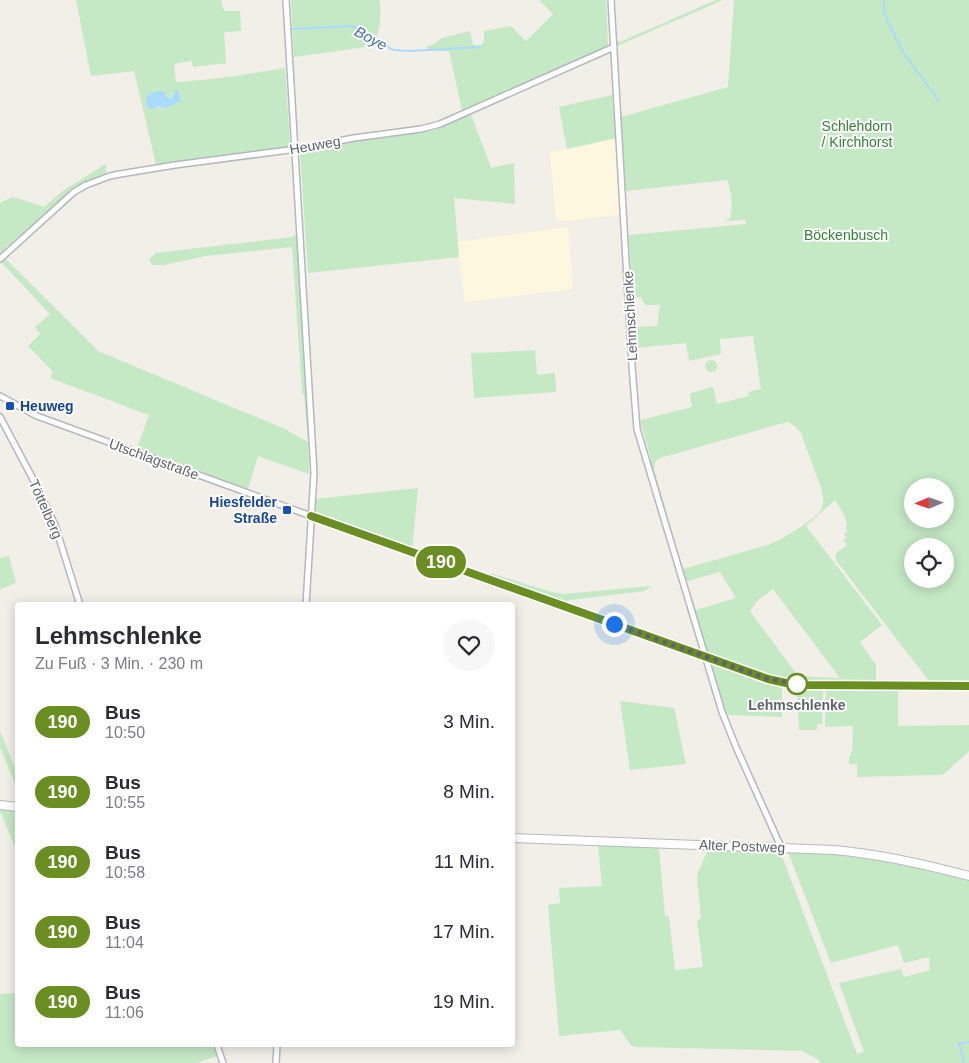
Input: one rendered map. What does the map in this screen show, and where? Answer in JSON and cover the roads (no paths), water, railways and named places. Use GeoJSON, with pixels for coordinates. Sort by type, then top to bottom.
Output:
{"type":"FeatureCollection","features":[{"type":"Feature","properties":{"kind":"main road"},"geometry":{"type":"LineString","coordinates":[[0,806],[15,807]]}},
{"type":"Feature","properties":{"kind":"main road","name":"Alter Postweg"},"geometry":{"type":"LineString","coordinates":[[515,838],[834,850],[874,854],[969,876]]}},
{"type":"Feature","properties":{"kind":"street"},"geometry":{"type":"LineString","coordinates":[[286,0],[314,473],[306,602]]}},
{"type":"Feature","properties":{"kind":"street","name":"Lehmschlenke"},"geometry":{"type":"LineString","coordinates":[[610,0],[637,429],[722,712],[781,847]]}},
{"type":"Feature","properties":{"kind":"street","name":"Heuweg"},"geometry":{"type":"LineString","coordinates":[[0,259],[74,192],[110,176],[421,129],[614,48]]}},
{"type":"Feature","properties":{"kind":"street","name":"Utschlagstraße"},"geometry":{"type":"LineString","coordinates":[[0,396],[37,416],[768,679],[797,684],[969,686]]}},
{"type":"Feature","properties":{"kind":"street","name":"Töttelberg"},"geometry":{"type":"LineString","coordinates":[[0,417],[55,525],[79,602]]}},
{"type":"Feature","properties":{"kind":"street"},"geometry":{"type":"LineString","coordinates":[[218,1047],[222,1063]]}},
{"type":"Feature","properties":{"kind":"street"},"geometry":{"type":"LineString","coordinates":[[276,1063],[277,1047]]}},
{"type":"Feature","properties":{"kind":"water"},"geometry":{"type":"Polygon","coordinates":[[[175,90],[178,90],[182,102],[167,108],[158,107],[152,109],[147,107],[146,102],[149,94],[162,91],[170,99],[175,90]]]}},
{"type":"Feature","properties":{"kind":"waterway"},"geometry":{"type":"LineString","coordinates":[[884,0],[884,13],[903,52],[939,101]]}},
{"type":"Feature","properties":{"kind":"waterway","name":"Boye"},"geometry":{"type":"LineString","coordinates":[[292,29],[352,26],[386,42],[389,48],[394,50],[409,51],[480,47]]}},
{"type":"Feature","properties":{"kind":"waterway"},"geometry":{"type":"LineString","coordinates":[[964,1063],[960,1045],[958,1044],[969,1042]]}},
{"type":"Feature","properties":{"kind":"place","name":"Heuweg"},"geometry":{"type":"Point","coordinates":[10,406]}},
{"type":"Feature","properties":{"kind":"place","name":"Hiesfelder Straße"},"geometry":{"type":"Point","coordinates":[287,510]}},
{"type":"Feature","properties":{"kind":"place","name":"Lehmschlenke"},"geometry":{"type":"Point","coordinates":[797,684]}},
{"type":"Feature","properties":{"kind":"park label","name":"Schlehdorn / Kirchhorst"},"geometry":{"type":"Point","coordinates":[857,134]}},
{"type":"Feature","properties":{"kind":"park label","name":"Böckenbusch"},"geometry":{"type":"Point","coordinates":[846,235]}}]}
